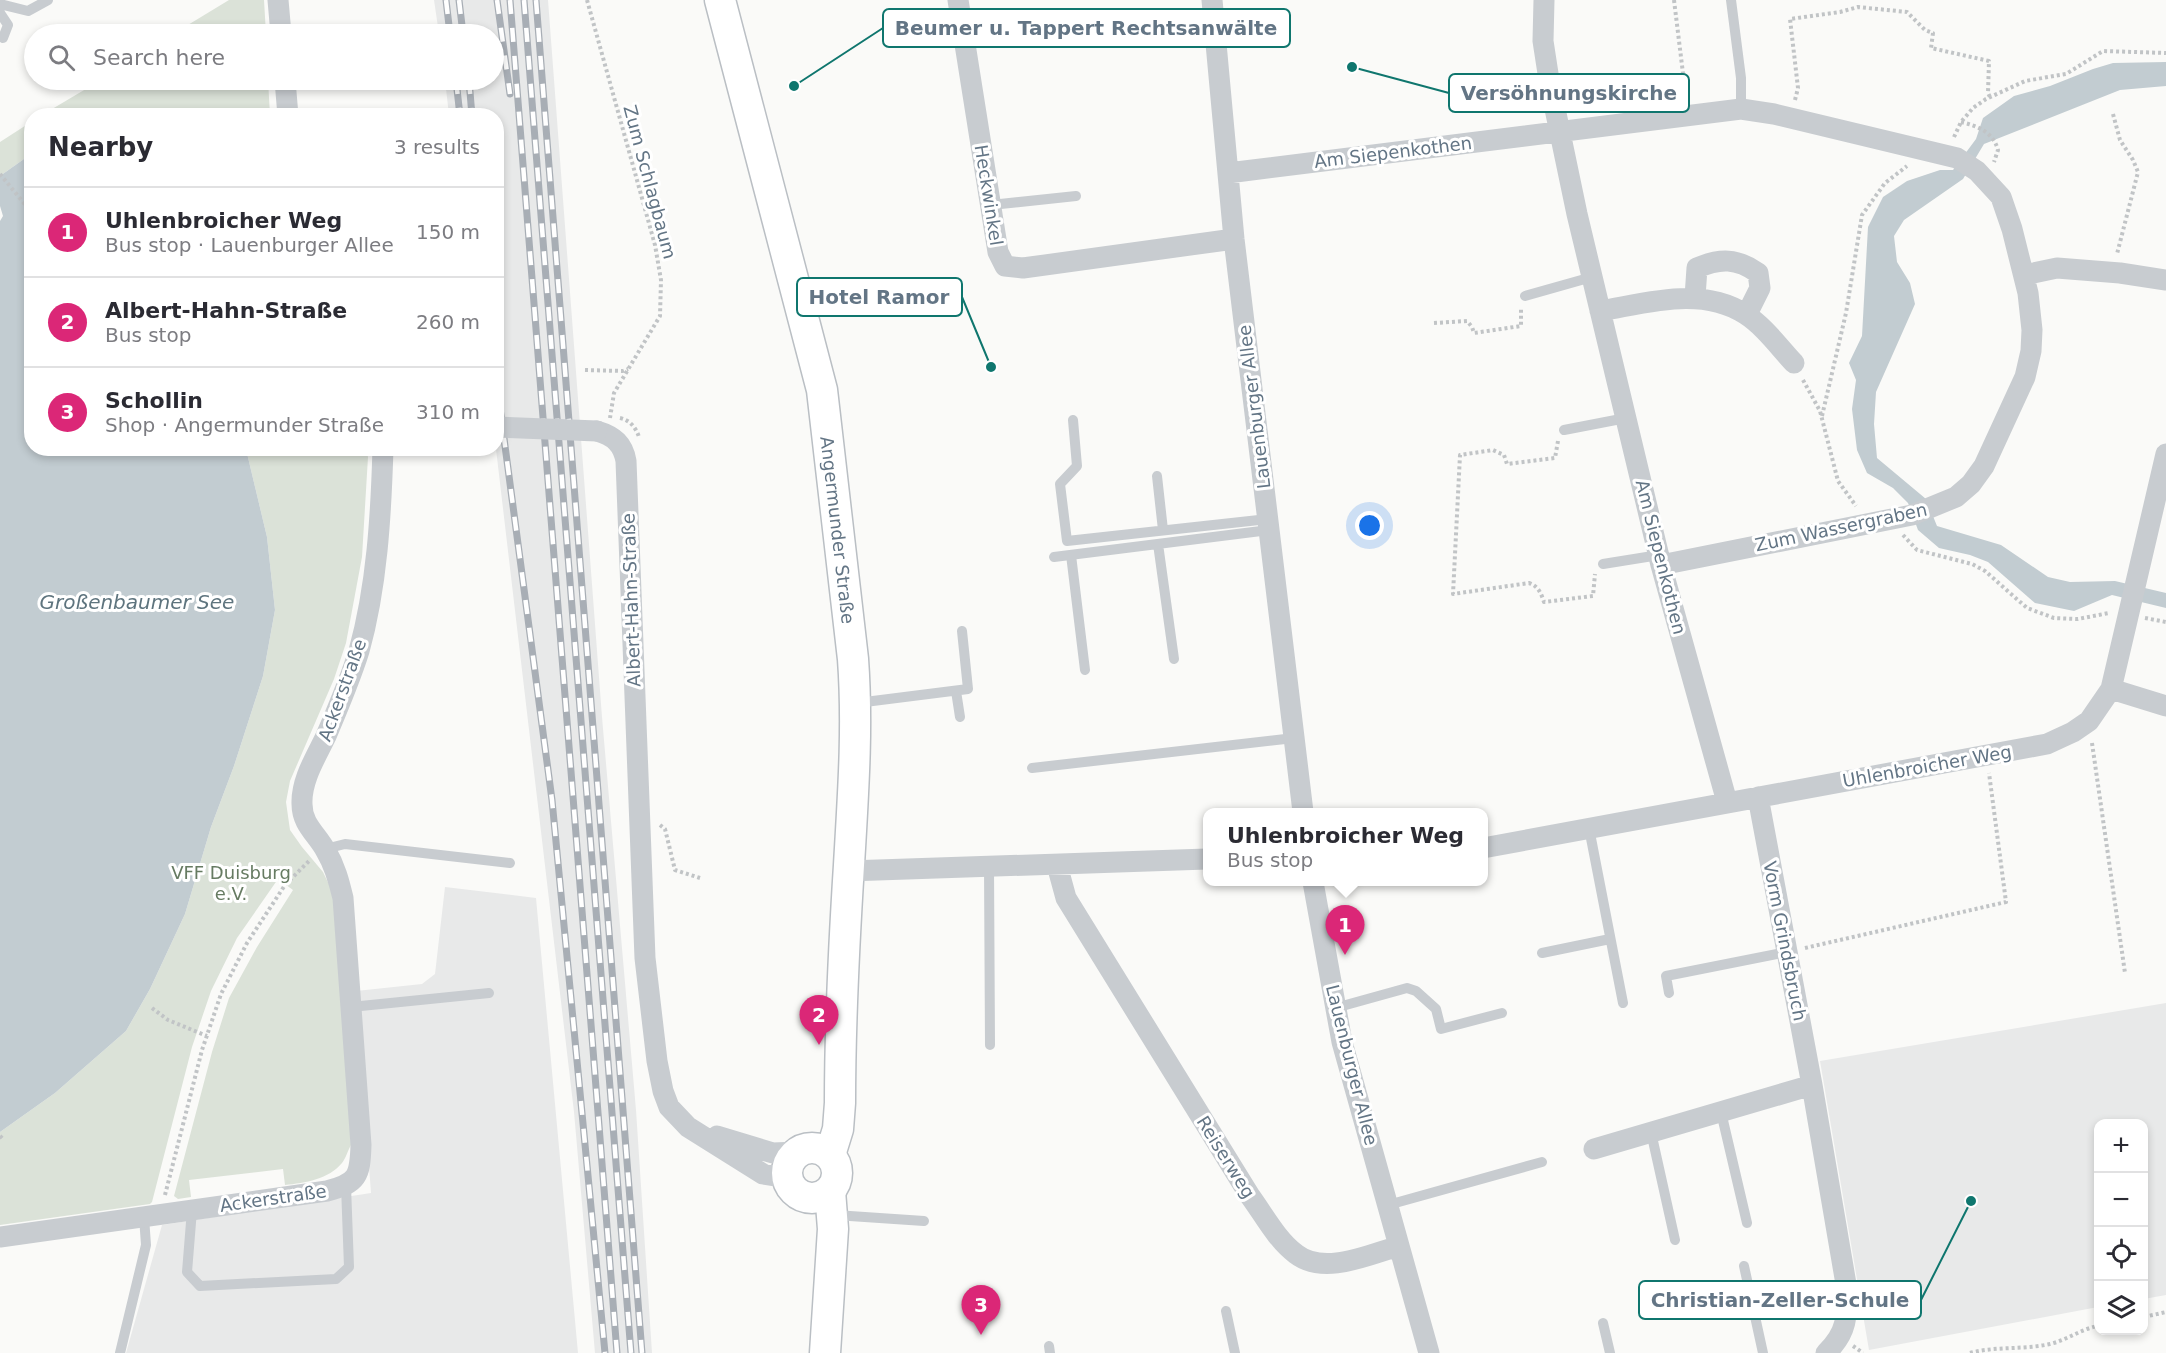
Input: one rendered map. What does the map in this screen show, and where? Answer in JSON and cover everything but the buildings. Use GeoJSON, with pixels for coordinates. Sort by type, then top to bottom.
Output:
{"type":"FeatureCollection","features":[{"type":"Feature","properties":{"kind":"main road","name":"Angermunder Straße"},"geometry":{"type":"LineString","coordinates":[[720,0],[822,390],[842,555],[856,704],[840,1073],[814,1176]]}},
{"type":"Feature","properties":{"kind":"main road"},"geometry":{"type":"LineString","coordinates":[[814,1176],[816,1226],[829,1278],[825,1353]]}},
{"type":"Feature","properties":{"kind":"street"},"geometry":{"type":"LineString","coordinates":[[278,0],[280,24]]}},
{"type":"Feature","properties":{"kind":"street","name":"Heckwinkel"},"geometry":{"type":"LineString","coordinates":[[958,0],[998,252],[1005,266],[1023,268],[1234,239]]}},
{"type":"Feature","properties":{"kind":"street","name":"Lauenburger Allee"},"geometry":{"type":"LineString","coordinates":[[1212,0],[1234,239],[1302,808]]}},
{"type":"Feature","properties":{"kind":"street","name":"Am Siepenkothen"},"geometry":{"type":"LineString","coordinates":[[1544,0],[1543,41],[1559,131],[1592,277],[1660,560],[1727,802]]}},
{"type":"Feature","properties":{"kind":"street"},"geometry":{"type":"LineString","coordinates":[[286,90],[287,108]]}},
{"type":"Feature","properties":{"kind":"street","name":"Zum Wassergraben"},"geometry":{"type":"LineString","coordinates":[[1559,131],[1741,109],[1791,118],[1953,157],[1977,171],[2001,197],[2024,275],[2032,330],[2031,351],[2025,376],[1984,466],[1971,484],[1956,497],[1903,516],[1660,560]]}},
{"type":"Feature","properties":{"kind":"street","name":"Am Siepenkothen"},"geometry":{"type":"LineString","coordinates":[[1228,173],[1559,131]]}},
{"type":"Feature","properties":{"kind":"street"},"geometry":{"type":"LineString","coordinates":[[1695,297],[1697,268],[1710,262],[1745,263],[1758,273],[1760,288],[1747,314]]}},
{"type":"Feature","properties":{"kind":"street"},"geometry":{"type":"LineString","coordinates":[[2024,275],[2057,268],[2166,280]]}},
{"type":"Feature","properties":{"kind":"street"},"geometry":{"type":"LineString","coordinates":[[1600,311],[1695,297],[1733,307],[1747,314],[1794,363]]}},
{"type":"Feature","properties":{"kind":"street"},"geometry":{"type":"LineString","coordinates":[[504,427],[602,433]]}},
{"type":"Feature","properties":{"kind":"street","name":"Albert-Hahn-Straße"},"geometry":{"type":"LineString","coordinates":[[602,433],[618,442],[624,450],[626,461],[645,958],[657,1061],[669,1107],[688,1128],[773,1154],[814,1176]]}},
{"type":"Feature","properties":{"kind":"street","name":"Uhlenbroicher Weg"},"geometry":{"type":"LineString","coordinates":[[1488,847],[2047,744],[2073,732],[2089,721],[2111,689],[2166,453]]}},
{"type":"Feature","properties":{"kind":"street","name":"Ackerstraße"},"geometry":{"type":"LineString","coordinates":[[0,1237],[327,1191],[346,1186],[356,1176],[362,1145],[343,898],[336,871],[325,849],[306,823],[302,804],[303,785],[348,684],[369,607],[380,519],[383,456]]}},
{"type":"Feature","properties":{"kind":"street"},"geometry":{"type":"LineString","coordinates":[[2111,689],[2166,706]]}},
{"type":"Feature","properties":{"kind":"street","name":"Vorm Grindsbruch"},"geometry":{"type":"LineString","coordinates":[[1758,797],[1812,1085],[1846,1284],[1847,1317],[1841,1336],[1826,1353]]}},
{"type":"Feature","properties":{"kind":"street"},"geometry":{"type":"LineString","coordinates":[[849,871],[1203,859]]}},
{"type":"Feature","properties":{"kind":"street","name":"Reiserweg"},"geometry":{"type":"LineString","coordinates":[[1057,865],[1066,898],[1250,1196],[1280,1237],[1297,1255],[1317,1263],[1336,1263],[1399,1246]]}},
{"type":"Feature","properties":{"kind":"street","name":"Lauenburger Allee"},"geometry":{"type":"LineString","coordinates":[[1314,886],[1342,1042],[1399,1246]]}},
{"type":"Feature","properties":{"kind":"street"},"geometry":{"type":"LineString","coordinates":[[1593,1149],[1812,1085]]}},
{"type":"Feature","properties":{"kind":"street"},"geometry":{"type":"LineString","coordinates":[[1399,1246],[1429,1353]]}},
{"type":"Feature","properties":{"kind":"lane"},"geometry":{"type":"LineString","coordinates":[[0,4],[28,11],[48,0]]}},
{"type":"Feature","properties":{"kind":"lane"},"geometry":{"type":"LineString","coordinates":[[1731,0],[1741,78],[1741,109]]}},
{"type":"Feature","properties":{"kind":"lane"},"geometry":{"type":"LineString","coordinates":[[0,13],[8,25],[3,38]]}},
{"type":"Feature","properties":{"kind":"lane"},"geometry":{"type":"LineString","coordinates":[[991,205],[1076,196]]}},
{"type":"Feature","properties":{"kind":"lane"},"geometry":{"type":"LineString","coordinates":[[1525,296],[1592,277]]}},
{"type":"Feature","properties":{"kind":"lane"},"geometry":{"type":"LineString","coordinates":[[1564,430],[1626,418]]}},
{"type":"Feature","properties":{"kind":"lane"},"geometry":{"type":"LineString","coordinates":[[1073,420],[1077,466],[1060,484],[1067,541],[1162,530],[1269,524]]}},
{"type":"Feature","properties":{"kind":"lane"},"geometry":{"type":"LineString","coordinates":[[1157,476],[1162,530]]}},
{"type":"Feature","properties":{"kind":"lane"},"geometry":{"type":"LineString","coordinates":[[1054,557],[1158,544],[1269,524]]}},
{"type":"Feature","properties":{"kind":"lane"},"geometry":{"type":"LineString","coordinates":[[1158,544],[1174,659]]}},
{"type":"Feature","properties":{"kind":"lane"},"geometry":{"type":"LineString","coordinates":[[1071,555],[1085,670]]}},
{"type":"Feature","properties":{"kind":"lane"},"geometry":{"type":"LineString","coordinates":[[1603,564],[1660,560]]}},
{"type":"Feature","properties":{"kind":"lane"},"geometry":{"type":"LineString","coordinates":[[856,704],[968,689],[962,631]]}},
{"type":"Feature","properties":{"kind":"lane"},"geometry":{"type":"LineString","coordinates":[[956,691],[960,717]]}},
{"type":"Feature","properties":{"kind":"lane"},"geometry":{"type":"LineString","coordinates":[[1032,768],[1294,738]]}},
{"type":"Feature","properties":{"kind":"lane"},"geometry":{"type":"LineString","coordinates":[[1589,828],[1623,1004]]}},
{"type":"Feature","properties":{"kind":"lane"},"geometry":{"type":"LineString","coordinates":[[325,849],[345,844],[510,863]]}},
{"type":"Feature","properties":{"kind":"lane"},"geometry":{"type":"LineString","coordinates":[[989,867],[990,1045]]}},
{"type":"Feature","properties":{"kind":"lane"},"geometry":{"type":"LineString","coordinates":[[1542,953],[1610,939]]}},
{"type":"Feature","properties":{"kind":"lane"},"geometry":{"type":"LineString","coordinates":[[1669,993],[1666,976],[1787,952]]}},
{"type":"Feature","properties":{"kind":"lane"},"geometry":{"type":"LineString","coordinates":[[1335,1008],[1407,988],[1416,991],[1436,1009],[1441,1029],[1502,1013]]}},
{"type":"Feature","properties":{"kind":"lane"},"geometry":{"type":"LineString","coordinates":[[351,1007],[489,993]]}},
{"type":"Feature","properties":{"kind":"lane"},"geometry":{"type":"LineString","coordinates":[[1721,1112],[1747,1223]]}},
{"type":"Feature","properties":{"kind":"lane"},"geometry":{"type":"LineString","coordinates":[[1651,1132],[1675,1240]]}},
{"type":"Feature","properties":{"kind":"lane"},"geometry":{"type":"LineString","coordinates":[[1388,1205],[1542,1162]]}},
{"type":"Feature","properties":{"kind":"lane"},"geometry":{"type":"LineString","coordinates":[[814,1176],[924,1221]]}},
{"type":"Feature","properties":{"kind":"lane"},"geometry":{"type":"LineString","coordinates":[[192,1210],[187,1272],[200,1286],[336,1279],[349,1267],[346,1186]]}},
{"type":"Feature","properties":{"kind":"lane"},"geometry":{"type":"LineString","coordinates":[[120,1353],[153,1215]]}},
{"type":"Feature","properties":{"kind":"lane"},"geometry":{"type":"LineString","coordinates":[[1744,1266],[1763,1353]]}},
{"type":"Feature","properties":{"kind":"lane"},"geometry":{"type":"LineString","coordinates":[[1226,1311],[1235,1353]]}},
{"type":"Feature","properties":{"kind":"lane"},"geometry":{"type":"LineString","coordinates":[[1603,1323],[1610,1353]]}},
{"type":"Feature","properties":{"kind":"path","name":"Zum Schlagbaum"},"geometry":{"type":"LineString","coordinates":[[587,0],[655,245],[661,280],[660,316],[614,393],[602,433]]}},
{"type":"Feature","properties":{"kind":"path"},"geometry":{"type":"LineString","coordinates":[[1674,0],[1688,115]]}},
{"type":"Feature","properties":{"kind":"path"},"geometry":{"type":"LineString","coordinates":[[1791,118],[1798,88],[1790,20],[1858,7],[1907,12],[1925,30],[1933,33],[1931,48],[1989,61],[1988,93],[1990,97]]}},
{"type":"Feature","properties":{"kind":"path"},"geometry":{"type":"LineString","coordinates":[[1953,157],[1961,122],[1973,108],[1990,97],[2025,81],[2066,74],[2103,51],[2166,53]]}},
{"type":"Feature","properties":{"kind":"path"},"geometry":{"type":"LineString","coordinates":[[2113,114],[2120,140],[2139,172],[2113,273]]}},
{"type":"Feature","properties":{"kind":"path"},"geometry":{"type":"LineString","coordinates":[[1961,122],[1984,130],[1996,142]]}},
{"type":"Feature","properties":{"kind":"path"},"geometry":{"type":"LineString","coordinates":[[1822,416],[1846,313],[1862,215],[1885,183],[1910,164],[1916,149]]}},
{"type":"Feature","properties":{"kind":"path"},"geometry":{"type":"LineString","coordinates":[[0,174],[24,203]]}},
{"type":"Feature","properties":{"kind":"path"},"geometry":{"type":"LineString","coordinates":[[1434,323],[1467,321],[1474,333],[1521,326],[1521,306],[1525,296]]}},
{"type":"Feature","properties":{"kind":"path"},"geometry":{"type":"LineString","coordinates":[[1794,363],[1822,416],[1838,481],[1851,502],[1903,516],[1904,536],[1917,550],[1972,564],[1985,571],[2027,608],[2054,618],[2078,619],[2129,610],[2166,622]]}},
{"type":"Feature","properties":{"kind":"path"},"geometry":{"type":"LineString","coordinates":[[585,370],[622,371],[629,369]]}},
{"type":"Feature","properties":{"kind":"path"},"geometry":{"type":"LineString","coordinates":[[1564,430],[1559,439],[1555,458],[1508,464],[1504,455],[1493,450],[1460,455],[1453,594],[1528,583],[1539,589],[1544,602],[1593,596],[1594,575],[1603,564]]}},
{"type":"Feature","properties":{"kind":"path"},"geometry":{"type":"LineString","coordinates":[[2089,721],[2125,973]]}},
{"type":"Feature","properties":{"kind":"path"},"geometry":{"type":"LineString","coordinates":[[1787,952],[2006,903],[1986,755]]}},
{"type":"Feature","properties":{"kind":"path"},"geometry":{"type":"LineString","coordinates":[[638,808],[665,829],[675,870],[700,878]]}},
{"type":"Feature","properties":{"kind":"path"},"geometry":{"type":"LineString","coordinates":[[153,1215],[164,1200],[207,1036],[221,993],[246,943],[285,885],[325,849]]}},
{"type":"Feature","properties":{"kind":"path"},"geometry":{"type":"LineString","coordinates":[[152,1008],[168,1020],[207,1036]]}},
{"type":"Feature","properties":{"kind":"path"},"geometry":{"type":"LineString","coordinates":[[2148,1316],[2166,1312]]}},
{"type":"Feature","properties":{"kind":"path"},"geometry":{"type":"LineString","coordinates":[[1970,1353],[1986,1349],[2050,1344],[2094,1326]]}},
{"type":"Feature","properties":{"kind":"shaded area"},"geometry":{"type":"Polygon","coordinates":[[[434,0],[548,0],[602,717],[636,1110],[652,1353],[595,1353],[574,1112],[497,456],[504,456],[504,108],[448,108],[446,90],[504,90],[504,24],[438,24],[434,0]]]}},
{"type":"Feature","properties":{"kind":"shaded area"},"geometry":{"type":"Polygon","coordinates":[[[445,887],[536,898],[578,1353],[126,1353],[162,1225],[371,1193],[356,991],[422,984],[435,974],[445,887]]]}},
{"type":"Feature","properties":{"kind":"shaded area"},"geometry":{"type":"Polygon","coordinates":[[[2166,1003],[2166,1295],[2148,1298],[2148,1119],[2094,1119],[2094,1308],[1869,1350],[1820,1061],[2166,1003]]]}},
{"type":"Feature","properties":{"kind":"green space"},"geometry":{"type":"Polygon","coordinates":[[[229,0],[264,0],[265,24],[189,24],[229,0]]]}},
{"type":"Feature","properties":{"kind":"green space"},"geometry":{"type":"Polygon","coordinates":[[[84,90],[269,90],[270,108],[54,108],[84,90]]]}},
{"type":"Feature","properties":{"kind":"green space"},"geometry":{"type":"Polygon","coordinates":[[[24,127],[24,159],[0,176],[0,142],[24,127]]]}},
{"type":"Feature","properties":{"kind":"green space","name":"VFF Duisburg e.V."},"geometry":{"type":"Polygon","coordinates":[[[248,456],[368,456],[362,557],[346,643],[334,679],[290,781],[286,802],[290,830],[323,872],[335,897],[351,1145],[337,1168],[316,1179],[285,1185],[283,1169],[189,1180],[191,1197],[178,1199],[174,1196],[212,1052],[229,998],[257,947],[293,890],[278,879],[237,938],[211,991],[192,1047],[152,1202],[0,1225],[0,1132],[55,1093],[126,1031],[150,989],[185,914],[211,827],[234,766],[263,676],[275,610],[267,537],[248,456]]]}},
{"type":"Feature","properties":{"kind":"water"},"geometry":{"type":"Polygon","coordinates":[[[2166,62],[2166,86],[2120,90],[1984,144],[1963,179],[1904,220],[1894,236],[1897,262],[1910,283],[1915,304],[1876,392],[1874,424],[1877,458],[1926,499],[1937,526],[2001,545],[2048,577],[2070,582],[2115,581],[2166,593],[2166,608],[2112,595],[2074,611],[2035,603],[1988,562],[1939,548],[1918,530],[1908,503],[1893,488],[1867,473],[1857,450],[1852,409],[1856,380],[1849,363],[1862,336],[1868,227],[1883,197],[1907,181],[1940,170],[1953,170],[1976,139],[1983,118],[2014,96],[2050,86],[2113,63],[2166,62]]]}},
{"type":"Feature","properties":{"kind":"water","name":"Großenbaumer See"},"geometry":{"type":"Polygon","coordinates":[[[24,159],[24,456],[248,456],[267,537],[275,610],[263,676],[234,766],[211,827],[185,914],[150,989],[126,1031],[55,1093],[0,1132],[0,221],[3,216],[0,206],[0,176],[24,159]]]}},
{"type":"Feature","properties":{"kind":"railway"},"geometry":{"type":"LineString","coordinates":[[446,0],[449,24]]}},
{"type":"Feature","properties":{"kind":"railway"},"geometry":{"type":"LineString","coordinates":[[459,0],[462,24]]}},
{"type":"Feature","properties":{"kind":"railway"},"geometry":{"type":"LineString","coordinates":[[497,0],[500,24]]}},
{"type":"Feature","properties":{"kind":"railway"},"geometry":{"type":"LineString","coordinates":[[510,0],[617,1353]]}},
{"type":"Feature","properties":{"kind":"railway"},"geometry":{"type":"LineString","coordinates":[[524,0],[631,1353]]}},
{"type":"Feature","properties":{"kind":"railway"},"geometry":{"type":"LineString","coordinates":[[536,0],[642,1353]]}},
{"type":"Feature","properties":{"kind":"railway"},"geometry":{"type":"LineString","coordinates":[[504,51],[510,94]]}},
{"type":"Feature","properties":{"kind":"railway"},"geometry":{"type":"LineString","coordinates":[[457,90],[459,108]]}},
{"type":"Feature","properties":{"kind":"railway"},"geometry":{"type":"LineString","coordinates":[[470,90],[471,108]]}},
{"type":"Feature","properties":{"kind":"railway"},"geometry":{"type":"LineString","coordinates":[[504,438],[552,800],[605,1353]]}},
{"type":"Feature","properties":{"kind":"place","name":"Versöhnungskirche"},"geometry":{"type":"Point","coordinates":[1352,67]}},
{"type":"Feature","properties":{"kind":"place","name":"Beumer u. Tappert Rechtsanwälte"},"geometry":{"type":"Point","coordinates":[794,86]}},
{"type":"Feature","properties":{"kind":"place","name":"Hotel Ramor"},"geometry":{"type":"Point","coordinates":[991,367]}},
{"type":"Feature","properties":{"kind":"place","name":"Uhlenbroicher Weg"},"geometry":{"type":"Point","coordinates":[1345,955]}},
{"type":"Feature","properties":{"kind":"place","name":"Albert-Hahn-Straße"},"geometry":{"type":"Point","coordinates":[819,1045]}},
{"type":"Feature","properties":{"kind":"place","name":"Christian-Zeller-Schule"},"geometry":{"type":"Point","coordinates":[1971,1201]}},
{"type":"Feature","properties":{"kind":"place","name":"Schollin"},"geometry":{"type":"Point","coordinates":[981,1335]}}]}
